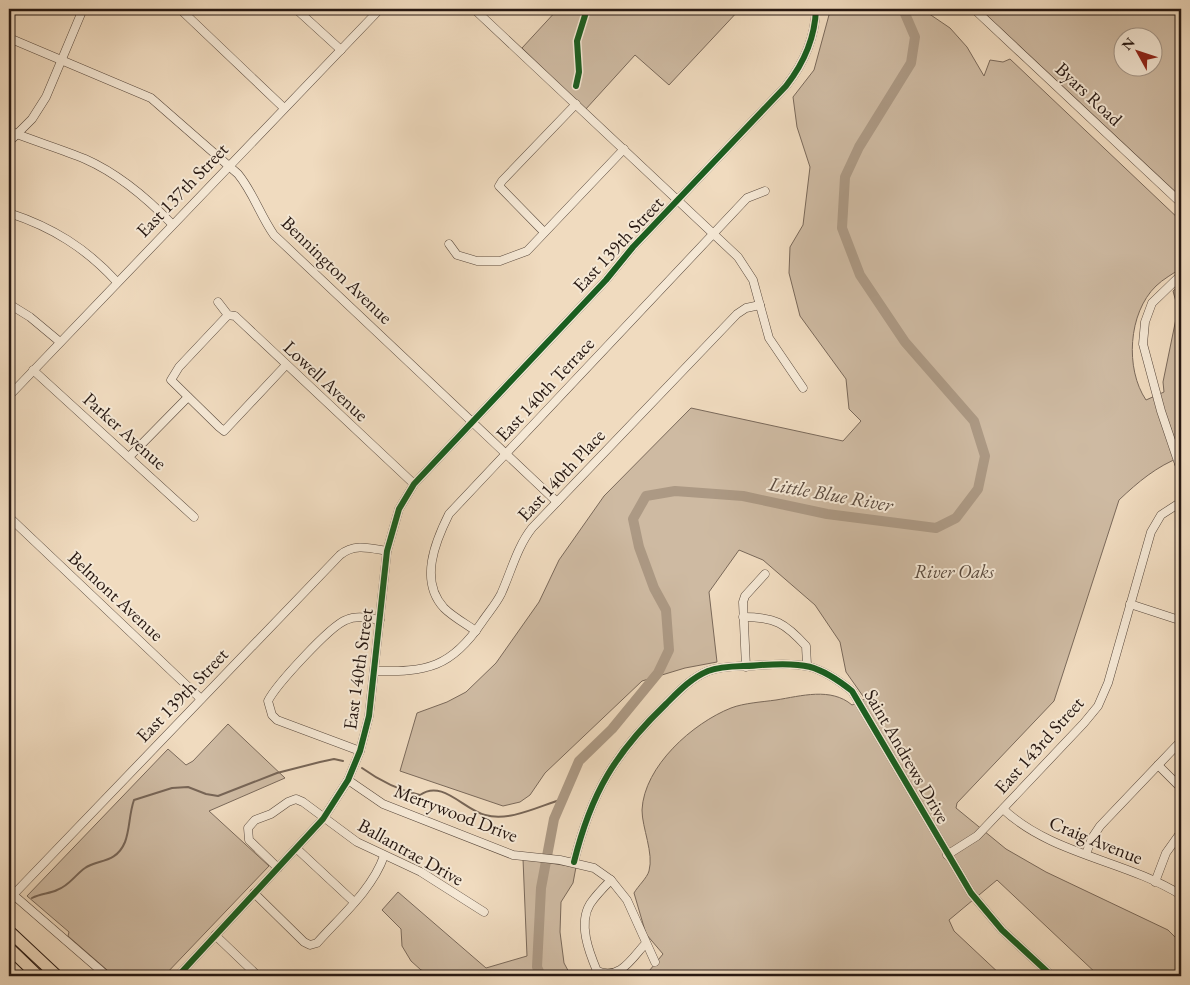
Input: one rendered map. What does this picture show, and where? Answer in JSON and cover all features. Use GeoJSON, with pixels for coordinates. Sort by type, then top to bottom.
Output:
{"type":"FeatureCollection","features":[{"type":"Feature","properties":{"kind":"highway"},"geometry":{"type":"LineString","coordinates":[[9,931],[58,976]]}},
{"type":"Feature","properties":{"kind":"highway"},"geometry":{"type":"LineString","coordinates":[[9,948],[38,976]]}},
{"type":"Feature","properties":{"kind":"street"},"geometry":{"type":"LineString","coordinates":[[9,142],[13,133],[40,107],[53,83],[83,9]]}},
{"type":"Feature","properties":{"kind":"street"},"geometry":{"type":"LineString","coordinates":[[180,9],[284,108]]}},
{"type":"Feature","properties":{"kind":"street"},"geometry":{"type":"LineString","coordinates":[[296,9],[340,50]]}},
{"type":"Feature","properties":{"kind":"street","name":"East 137th Street"},"geometry":{"type":"LineString","coordinates":[[9,396],[228,165],[380,9]]}},
{"type":"Feature","properties":{"kind":"street"},"geometry":{"type":"LineString","coordinates":[[474,9],[714,233],[748,269],[753,280],[769,338],[803,388]]}},
{"type":"Feature","properties":{"kind":"street","name":"East 139th Street"},"geometry":{"type":"LineString","coordinates":[[414,484],[795,74],[809,48],[815,29],[816,9]]}},
{"type":"Feature","properties":{"kind":"street","name":"Byars Road"},"geometry":{"type":"LineString","coordinates":[[974,9],[1181,203]]}},
{"type":"Feature","properties":{"kind":"street","name":"Bennington Avenue"},"geometry":{"type":"LineString","coordinates":[[9,38],[151,98],[247,184],[265,223],[274,234],[557,502]]}},
{"type":"Feature","properties":{"kind":"street"},"geometry":{"type":"LineString","coordinates":[[544,232],[499,186],[502,180],[576,104]]}},
{"type":"Feature","properties":{"kind":"street"},"geometry":{"type":"LineString","coordinates":[[13,133],[85,160],[106,170],[141,194],[172,224]]}},
{"type":"Feature","properties":{"kind":"street"},"geometry":{"type":"LineString","coordinates":[[449,244],[457,255],[477,261],[500,261],[527,251],[624,149]]}},
{"type":"Feature","properties":{"kind":"street","name":"East 140th Terrace"},"geometry":{"type":"LineString","coordinates":[[476,631],[446,610],[437,600],[432,578],[433,553],[438,536],[449,514],[747,198],[765,191]]}},
{"type":"Feature","properties":{"kind":"street"},"geometry":{"type":"LineString","coordinates":[[9,213],[54,231],[70,240],[102,265],[117,282]]}},
{"type":"Feature","properties":{"kind":"street"},"geometry":{"type":"LineString","coordinates":[[1181,275],[1152,303],[1145,322],[1144,344],[1161,411],[1181,470]]}},
{"type":"Feature","properties":{"kind":"street","name":"Lowell Avenue"},"geometry":{"type":"LineString","coordinates":[[218,302],[228,316],[234,316],[414,484]]}},
{"type":"Feature","properties":{"kind":"street"},"geometry":{"type":"LineString","coordinates":[[9,304],[30,317],[60,342]]}},
{"type":"Feature","properties":{"kind":"street","name":"East 140th Place"},"geometry":{"type":"LineString","coordinates":[[374,671],[409,672],[434,666],[458,651],[476,631],[500,596],[526,535],[737,314],[746,308],[760,305]]}},
{"type":"Feature","properties":{"kind":"street"},"geometry":{"type":"LineString","coordinates":[[228,316],[171,380],[224,431],[286,366]]}},
{"type":"Feature","properties":{"kind":"street","name":"Parker Avenue"},"geometry":{"type":"LineString","coordinates":[[33,370],[194,517]]}},
{"type":"Feature","properties":{"kind":"street"},"geometry":{"type":"LineString","coordinates":[[129,457],[188,398]]}},
{"type":"Feature","properties":{"kind":"street","name":"East 140th Street"},"geometry":{"type":"LineString","coordinates":[[178,976],[323,819],[348,780],[360,751],[370,716],[388,550],[399,509],[414,484]]}},
{"type":"Feature","properties":{"kind":"street","name":"East 143rd Street"},"geometry":{"type":"LineString","coordinates":[[948,855],[977,836],[1098,706],[1108,683],[1155,523],[1168,509],[1181,502]]}},
{"type":"Feature","properties":{"kind":"street","name":"Belmont Avenue"},"geometry":{"type":"LineString","coordinates":[[9,516],[201,699]]}},
{"type":"Feature","properties":{"kind":"street","name":"East 139th Street"},"geometry":{"type":"LineString","coordinates":[[11,893],[346,549],[360,546],[388,550]]}},
{"type":"Feature","properties":{"kind":"street"},"geometry":{"type":"LineString","coordinates":[[746,667],[743,617],[745,596],[765,574]]}},
{"type":"Feature","properties":{"kind":"street"},"geometry":{"type":"LineString","coordinates":[[1130,604],[1176,619]]}},
{"type":"Feature","properties":{"kind":"street"},"geometry":{"type":"LineString","coordinates":[[743,617],[764,617],[783,624],[806,646],[807,665]]}},
{"type":"Feature","properties":{"kind":"street"},"geometry":{"type":"LineString","coordinates":[[360,751],[277,720],[272,715],[268,701],[276,688],[338,624],[354,618],[380,620]]}},
{"type":"Feature","properties":{"kind":"street","name":"Saint Andrews Drive"},"geometry":{"type":"LineString","coordinates":[[574,862],[582,830],[599,787],[623,750],[644,725],[692,680],[708,671],[746,667],[807,665],[830,673],[852,691],[861,703],[961,879],[984,910],[1052,976]]}},
{"type":"Feature","properties":{"kind":"street"},"geometry":{"type":"LineString","coordinates":[[1086,854],[1092,838],[1100,826],[1181,741]]}},
{"type":"Feature","properties":{"kind":"street"},"geometry":{"type":"LineString","coordinates":[[1158,765],[1181,788]]}},
{"type":"Feature","properties":{"kind":"street","name":"Merrywood Drive"},"geometry":{"type":"LineString","coordinates":[[348,780],[383,804],[513,855],[574,862],[594,868],[611,880],[627,900],[655,962]]}},
{"type":"Feature","properties":{"kind":"street","name":"Ballantrae Drive"},"geometry":{"type":"LineString","coordinates":[[278,868],[249,840],[247,833],[251,824],[296,799],[303,802],[323,819],[357,842],[421,872],[484,912]]}},
{"type":"Feature","properties":{"kind":"street","name":"Craig Avenue"},"geometry":{"type":"LineString","coordinates":[[1002,809],[1031,831],[1155,882],[1181,895]]}},
{"type":"Feature","properties":{"kind":"street"},"geometry":{"type":"LineString","coordinates":[[1155,882],[1166,853],[1181,832]]}},
{"type":"Feature","properties":{"kind":"street"},"geometry":{"type":"LineString","coordinates":[[296,848],[354,902]]}},
{"type":"Feature","properties":{"kind":"street"},"geometry":{"type":"LineString","coordinates":[[254,893],[304,942],[316,943],[372,880],[384,856]]}},
{"type":"Feature","properties":{"kind":"street"},"geometry":{"type":"LineString","coordinates":[[611,880],[590,904],[586,917],[588,945],[597,971],[606,975],[618,972],[646,943]]}},
{"type":"Feature","properties":{"kind":"street"},"geometry":{"type":"LineString","coordinates":[[11,893],[106,976]]}},
{"type":"Feature","properties":{"kind":"street"},"geometry":{"type":"LineString","coordinates":[[215,935],[258,976]]}},
{"type":"Feature","properties":{"kind":"green space"},"geometry":{"type":"Polygon","coordinates":[[[558,9],[740,9],[669,85],[635,55],[585,110],[522,48],[558,9]]]}},
{"type":"Feature","properties":{"kind":"green space","name":"River Oaks"},"geometry":{"type":"Polygon","coordinates":[[[836,9],[922,9],[950,28],[967,47],[984,76],[990,60],[1003,62],[1010,59],[1181,221],[1181,268],[1159,283],[1147,297],[1135,326],[1133,357],[1139,387],[1146,400],[1164,392],[1163,382],[1178,309],[1173,291],[1181,284],[1181,457],[1148,475],[1119,500],[1054,701],[957,803],[956,808],[1006,849],[1046,872],[1168,930],[1181,943],[1181,976],[1099,976],[997,880],[949,920],[954,931],[1002,976],[645,976],[663,954],[646,934],[634,893],[649,871],[650,856],[642,810],[651,778],[661,762],[673,748],[701,724],[736,706],[816,694],[835,696],[844,699],[852,705],[865,699],[846,672],[840,642],[815,605],[763,560],[739,550],[709,592],[717,662],[685,668],[642,681],[545,773],[530,795],[520,802],[503,806],[400,771],[417,713],[447,702],[466,692],[496,663],[539,602],[559,560],[604,496],[691,408],[843,441],[861,421],[849,409],[846,379],[800,316],[789,273],[790,247],[803,225],[810,167],[797,127],[793,97],[814,70],[829,15],[836,9]]]}},
{"type":"Feature","properties":{"kind":"green space"},"geometry":{"type":"Polygon","coordinates":[[[980,9],[1181,9],[1181,197],[980,9]]]}},
{"type":"Feature","properties":{"kind":"green space"},"geometry":{"type":"Polygon","coordinates":[[[228,724],[285,778],[209,811],[269,866],[164,976],[114,976],[68,936],[69,932],[27,896],[168,749],[186,765],[193,761],[228,724]]]}},
{"type":"Feature","properties":{"kind":"green space"},"geometry":{"type":"Polygon","coordinates":[[[523,859],[576,867],[573,883],[561,902],[560,932],[564,963],[571,976],[442,976],[421,970],[411,961],[402,946],[401,929],[382,910],[398,892],[486,968],[527,956],[523,859]]]}},
{"type":"Feature","properties":{"kind":"waterway","name":"Little Blue River"},"geometry":{"type":"LineString","coordinates":[[541,976],[537,967],[541,888],[554,819],[579,761],[612,729],[658,673],[669,650],[666,610],[654,588],[639,547],[633,519],[646,496],[675,491],[743,496],[827,514],[936,528],[956,518],[978,489],[985,456],[974,421],[905,342],[860,275],[842,228],[845,177],[859,147],[911,63],[915,37],[903,9]]}},
{"type":"Feature","properties":{"kind":"waterway"},"geometry":{"type":"LineString","coordinates":[[32,898],[61,888],[85,868],[112,858],[117,854],[127,837],[134,800],[172,788],[188,787],[206,794],[218,796],[277,773],[334,759],[343,761]]}},
{"type":"Feature","properties":{"kind":"waterway"},"geometry":{"type":"LineString","coordinates":[[362,768],[397,788],[420,795],[428,791],[444,793],[477,812],[495,817],[514,815],[563,799]]}},
{"type":"Feature","properties":{"kind":"cycle path"},"geometry":{"type":"LineString","coordinates":[[576,86],[579,72],[577,41],[587,9]]}},
{"type":"Feature","properties":{"kind":"cycle path"},"geometry":{"type":"LineString","coordinates":[[178,976],[323,819],[348,780],[360,751],[369,716],[387,551],[399,509],[414,484],[606,280],[633,247],[786,86],[803,59],[811,40],[816,9]]}},
{"type":"Feature","properties":{"kind":"cycle path"},"geometry":{"type":"LineString","coordinates":[[574,862],[588,815],[607,776],[632,740],[685,686],[696,677],[708,671],[734,666],[788,664],[810,667],[829,675],[852,691],[971,893],[1002,930],[1052,976]]}}]}
